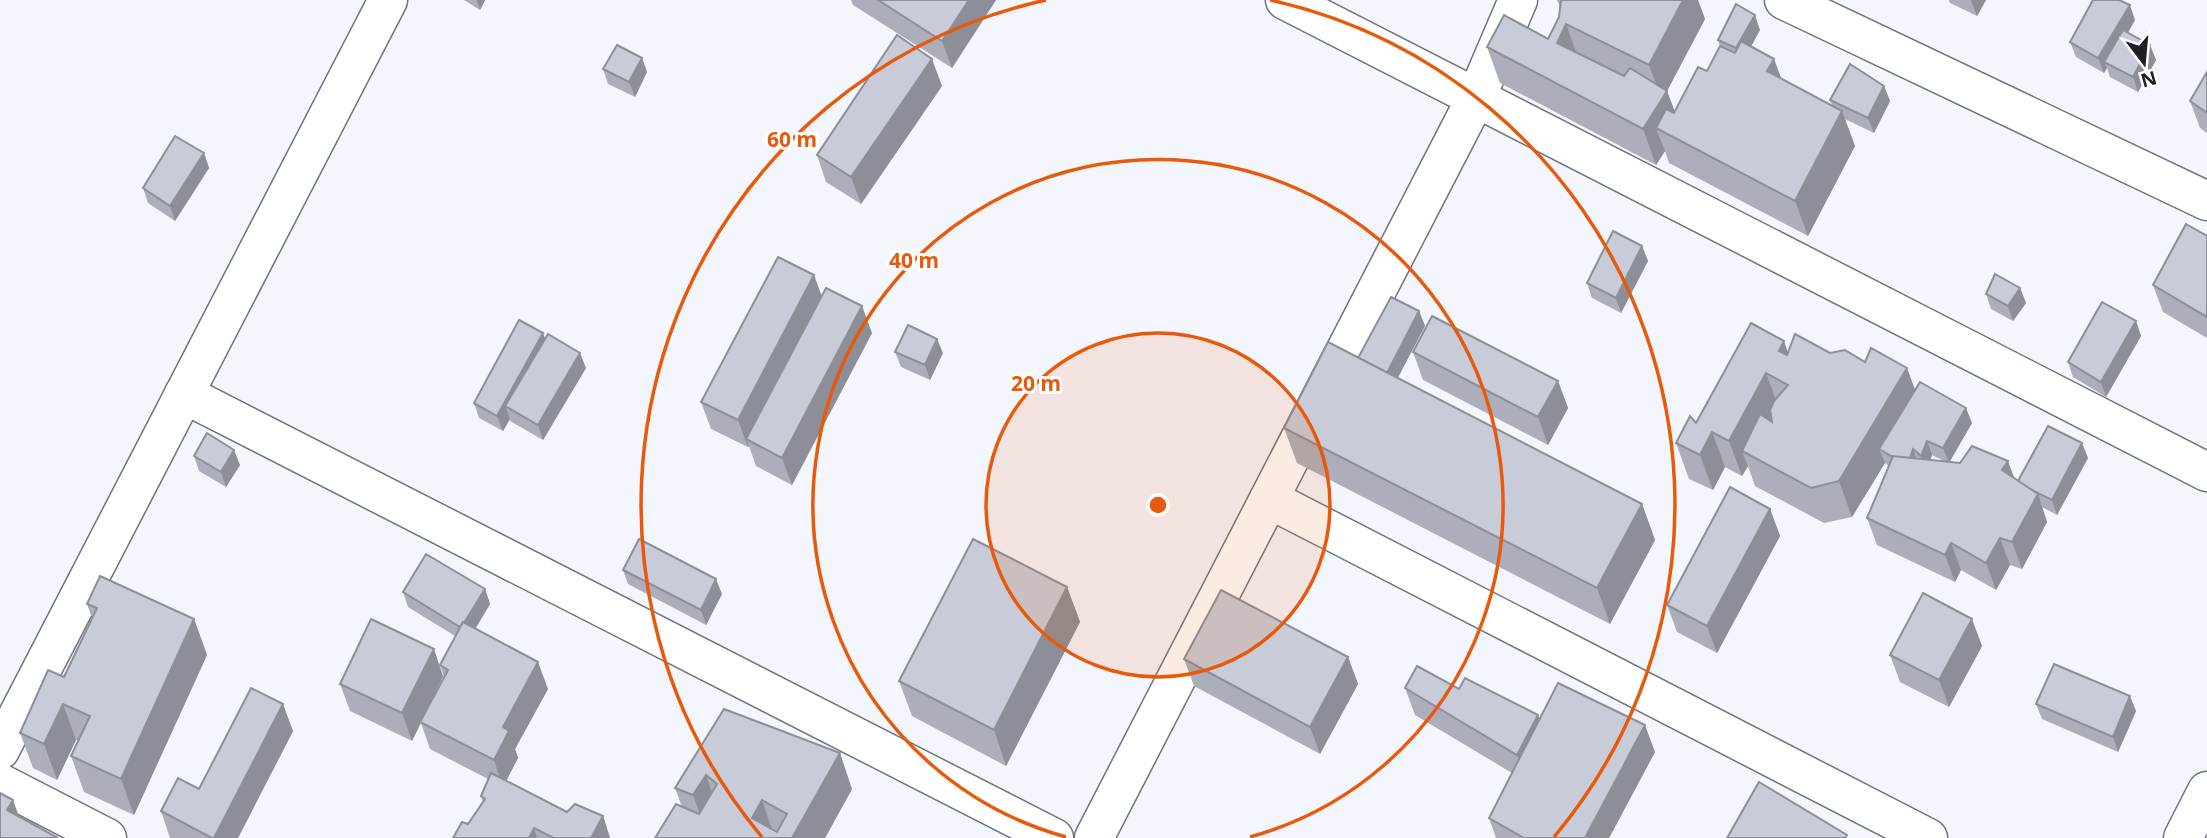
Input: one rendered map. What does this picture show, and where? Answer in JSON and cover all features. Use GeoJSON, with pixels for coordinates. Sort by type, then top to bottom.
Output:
{"type":"FeatureCollection","features":[{"type":"Feature","properties":{"kind":"street"},"geometry":{"type":"LineString","coordinates":[[0,750],[388,0]]}},
{"type":"Feature","properties":{"kind":"street"},"geometry":{"type":"LineString","coordinates":[[1285,0],[2207,472]]}},
{"type":"Feature","properties":{"kind":"street"},"geometry":{"type":"LineString","coordinates":[[1094,838],[1476,97],[1518,0]]}},
{"type":"Feature","properties":{"kind":"street"},"geometry":{"type":"LineString","coordinates":[[1784,0],[2207,201]]}},
{"type":"Feature","properties":{"kind":"street"},"geometry":{"type":"LineString","coordinates":[[184,394],[1054,838]]}},
{"type":"Feature","properties":{"kind":"street"},"geometry":{"type":"LineString","coordinates":[[1269,499],[1928,838]]}},
{"type":"Feature","properties":{"kind":"street"},"geometry":{"type":"LineString","coordinates":[[0,783],[107,838]]}},
{"type":"Feature","properties":{"kind":"street"},"geometry":{"type":"LineString","coordinates":[[2183,838],[2207,791]]}},
{"type":"Feature","properties":{"kind":"building"},"geometry":{"type":"Polygon","coordinates":[[[878,0],[969,0],[942,41],[878,0]]]}},
{"type":"Feature","properties":{"kind":"building"},"geometry":{"type":"Polygon","coordinates":[[[1561,0],[1683,0],[1649,65],[1566,24],[1557,43],[1624,76],[1630,68],[1667,91],[1643,129],[1487,47],[1504,15],[1548,39],[1559,17],[1561,0]]]}},
{"type":"Feature","properties":{"kind":"building"},"geometry":{"type":"Polygon","coordinates":[[[2093,0],[2119,0],[2130,5],[2098,58],[2070,42],[2093,0]]]}},
{"type":"Feature","properties":{"kind":"building"},"geometry":{"type":"Polygon","coordinates":[[[1736,4],[1755,15],[1736,48],[1718,40],[1736,4]]]}},
{"type":"Feature","properties":{"kind":"building"},"geometry":{"type":"Polygon","coordinates":[[[2123,30],[2150,45],[2133,77],[2104,62],[2123,30]]]}},
{"type":"Feature","properties":{"kind":"building"},"geometry":{"type":"Polygon","coordinates":[[[897,35],[932,59],[851,177],[817,155],[897,35]]]}},
{"type":"Feature","properties":{"kind":"building"},"geometry":{"type":"Polygon","coordinates":[[[1741,41],[1774,59],[1767,71],[1842,111],[1795,201],[1656,128],[1666,109],[1674,113],[1698,67],[1707,71],[1720,46],[1735,53],[1741,41]]]}},
{"type":"Feature","properties":{"kind":"building"},"geometry":{"type":"Polygon","coordinates":[[[617,45],[642,58],[629,82],[603,69],[617,45]]]}},
{"type":"Feature","properties":{"kind":"building"},"geometry":{"type":"Polygon","coordinates":[[[1850,64],[1884,86],[1868,118],[1830,100],[1850,64]]]}},
{"type":"Feature","properties":{"kind":"building"},"geometry":{"type":"Polygon","coordinates":[[[2207,72],[2207,113],[2190,101],[2207,72]]]}},
{"type":"Feature","properties":{"kind":"building"},"geometry":{"type":"Polygon","coordinates":[[[175,136],[204,153],[170,206],[143,188],[175,136]]]}},
{"type":"Feature","properties":{"kind":"building"},"geometry":{"type":"Polygon","coordinates":[[[2186,224],[2207,236],[2207,317],[2153,285],[2186,224]]]}},
{"type":"Feature","properties":{"kind":"building"},"geometry":{"type":"Polygon","coordinates":[[[1613,231],[1642,246],[1616,298],[1587,283],[1613,231]]]}},
{"type":"Feature","properties":{"kind":"building"},"geometry":{"type":"Polygon","coordinates":[[[778,257],[814,275],[738,420],[701,402],[778,257]]]}},
{"type":"Feature","properties":{"kind":"building"},"geometry":{"type":"Polygon","coordinates":[[[1995,274],[2020,288],[2008,306],[1986,294],[1995,274]]]}},
{"type":"Feature","properties":{"kind":"building"},"geometry":{"type":"Polygon","coordinates":[[[826,288],[862,306],[782,458],[746,439],[826,288]]]}},
{"type":"Feature","properties":{"kind":"building"},"geometry":{"type":"Polygon","coordinates":[[[1391,297],[1419,311],[1387,373],[1358,358],[1391,297]]]}},
{"type":"Feature","properties":{"kind":"building"},"geometry":{"type":"Polygon","coordinates":[[[2102,302],[2136,321],[2101,382],[2068,362],[2102,302]]]}},
{"type":"Feature","properties":{"kind":"building"},"geometry":{"type":"Polygon","coordinates":[[[1432,316],[1558,381],[1538,417],[1413,352],[1432,316]]]}},
{"type":"Feature","properties":{"kind":"building"},"geometry":{"type":"Polygon","coordinates":[[[519,320],[543,333],[497,416],[474,403],[519,320]]]}},
{"type":"Feature","properties":{"kind":"building"},"geometry":{"type":"Polygon","coordinates":[[[1751,323],[1784,341],[1779,351],[1787,355],[1795,334],[1830,353],[1845,350],[1865,362],[1871,348],[1907,368],[1839,481],[1811,488],[1742,451],[1760,414],[1772,422],[1770,410],[1788,385],[1766,373],[1729,441],[1712,432],[1700,455],[1676,443],[1690,416],[1696,423],[1751,323]]]}},
{"type":"Feature","properties":{"kind":"building"},"geometry":{"type":"Polygon","coordinates":[[[908,325],[937,339],[925,365],[895,352],[908,325]]]}},
{"type":"Feature","properties":{"kind":"building"},"geometry":{"type":"Polygon","coordinates":[[[548,334],[580,353],[538,425],[505,406],[548,334]]]}},
{"type":"Feature","properties":{"kind":"building"},"geometry":{"type":"Polygon","coordinates":[[[1328,342],[1642,504],[1597,588],[1284,428],[1328,342]]]}},
{"type":"Feature","properties":{"kind":"building"},"geometry":{"type":"Polygon","coordinates":[[[1920,382],[1966,408],[1943,448],[1927,441],[1921,456],[1913,449],[1910,458],[1893,457],[1879,449],[1920,382]]]}},
{"type":"Feature","properties":{"kind":"building"},"geometry":{"type":"Polygon","coordinates":[[[2048,426],[2082,443],[2052,500],[2018,481],[2048,426]]]}},
{"type":"Feature","properties":{"kind":"building"},"geometry":{"type":"Polygon","coordinates":[[[207,433],[234,450],[221,472],[194,456],[207,433]]]}},
{"type":"Feature","properties":{"kind":"building"},"geometry":{"type":"Polygon","coordinates":[[[1972,446],[2008,461],[2002,470],[2038,494],[2012,542],[2000,538],[1986,563],[1951,543],[1945,555],[1867,518],[1893,456],[1960,463],[1972,446]]]}},
{"type":"Feature","properties":{"kind":"building"},"geometry":{"type":"Polygon","coordinates":[[[1730,487],[1770,509],[1707,626],[1667,605],[1730,487]]]}},
{"type":"Feature","properties":{"kind":"building"},"geometry":{"type":"Polygon","coordinates":[[[639,539],[716,579],[701,610],[623,570],[639,539]]]}},
{"type":"Feature","properties":{"kind":"building"},"geometry":{"type":"Polygon","coordinates":[[[973,539],[1067,587],[994,730],[899,681],[973,539]]]}},
{"type":"Feature","properties":{"kind":"building"},"geometry":{"type":"Polygon","coordinates":[[[426,554],[485,589],[460,627],[403,592],[426,554]]]}},
{"type":"Feature","properties":{"kind":"building"},"geometry":{"type":"Polygon","coordinates":[[[100,576],[194,619],[121,779],[71,756],[90,716],[63,704],[44,744],[20,733],[48,670],[64,677],[97,608],[87,604],[100,576]]]}},
{"type":"Feature","properties":{"kind":"building"},"geometry":{"type":"Polygon","coordinates":[[[1221,590],[1348,657],[1310,727],[1184,659],[1221,590]]]}},
{"type":"Feature","properties":{"kind":"building"},"geometry":{"type":"Polygon","coordinates":[[[1923,593],[1972,619],[1939,680],[1890,655],[1923,593]]]}},
{"type":"Feature","properties":{"kind":"building"},"geometry":{"type":"Polygon","coordinates":[[[371,619],[434,649],[402,713],[340,684],[371,619]]]}},
{"type":"Feature","properties":{"kind":"building"},"geometry":{"type":"Polygon","coordinates":[[[463,622],[538,662],[503,727],[509,731],[494,760],[420,722],[448,670],[440,665],[463,622]]]}},
{"type":"Feature","properties":{"kind":"building"},"geometry":{"type":"Polygon","coordinates":[[[2054,664],[2130,696],[2113,737],[2036,704],[2054,664]]]}},
{"type":"Feature","properties":{"kind":"building"},"geometry":{"type":"Polygon","coordinates":[[[1417,666],[1459,689],[1465,678],[1538,715],[1517,755],[1405,688],[1417,666]]]}},
{"type":"Feature","properties":{"kind":"building"},"geometry":{"type":"Polygon","coordinates":[[[1558,683],[1645,725],[1585,838],[1524,838],[1489,818],[1558,683]]]}},
{"type":"Feature","properties":{"kind":"building"},"geometry":{"type":"Polygon","coordinates":[[[251,688],[283,704],[212,838],[161,811],[178,778],[199,789],[251,688]]]}},
{"type":"Feature","properties":{"kind":"building"},"geometry":{"type":"Polygon","coordinates":[[[724,709],[840,753],[792,838],[655,838],[676,804],[699,814],[717,784],[706,775],[693,795],[675,788],[724,709]],[[762,800],[752,818],[777,832],[787,814],[762,800]]]}},
{"type":"Feature","properties":{"kind":"building"},"geometry":{"type":"Polygon","coordinates":[[[491,773],[567,812],[575,804],[603,816],[591,838],[551,838],[534,828],[529,838],[453,838],[462,822],[468,824],[485,799],[481,796],[491,773]]]}},
{"type":"Feature","properties":{"kind":"building"},"geometry":{"type":"Polygon","coordinates":[[[1759,782],[1847,835],[1845,838],[1727,838],[1759,782]]]}},
{"type":"Feature","properties":{"kind":"building"},"geometry":{"type":"Polygon","coordinates":[[[0,793],[13,800],[7,810],[58,838],[0,838],[0,793]]]}}]}
